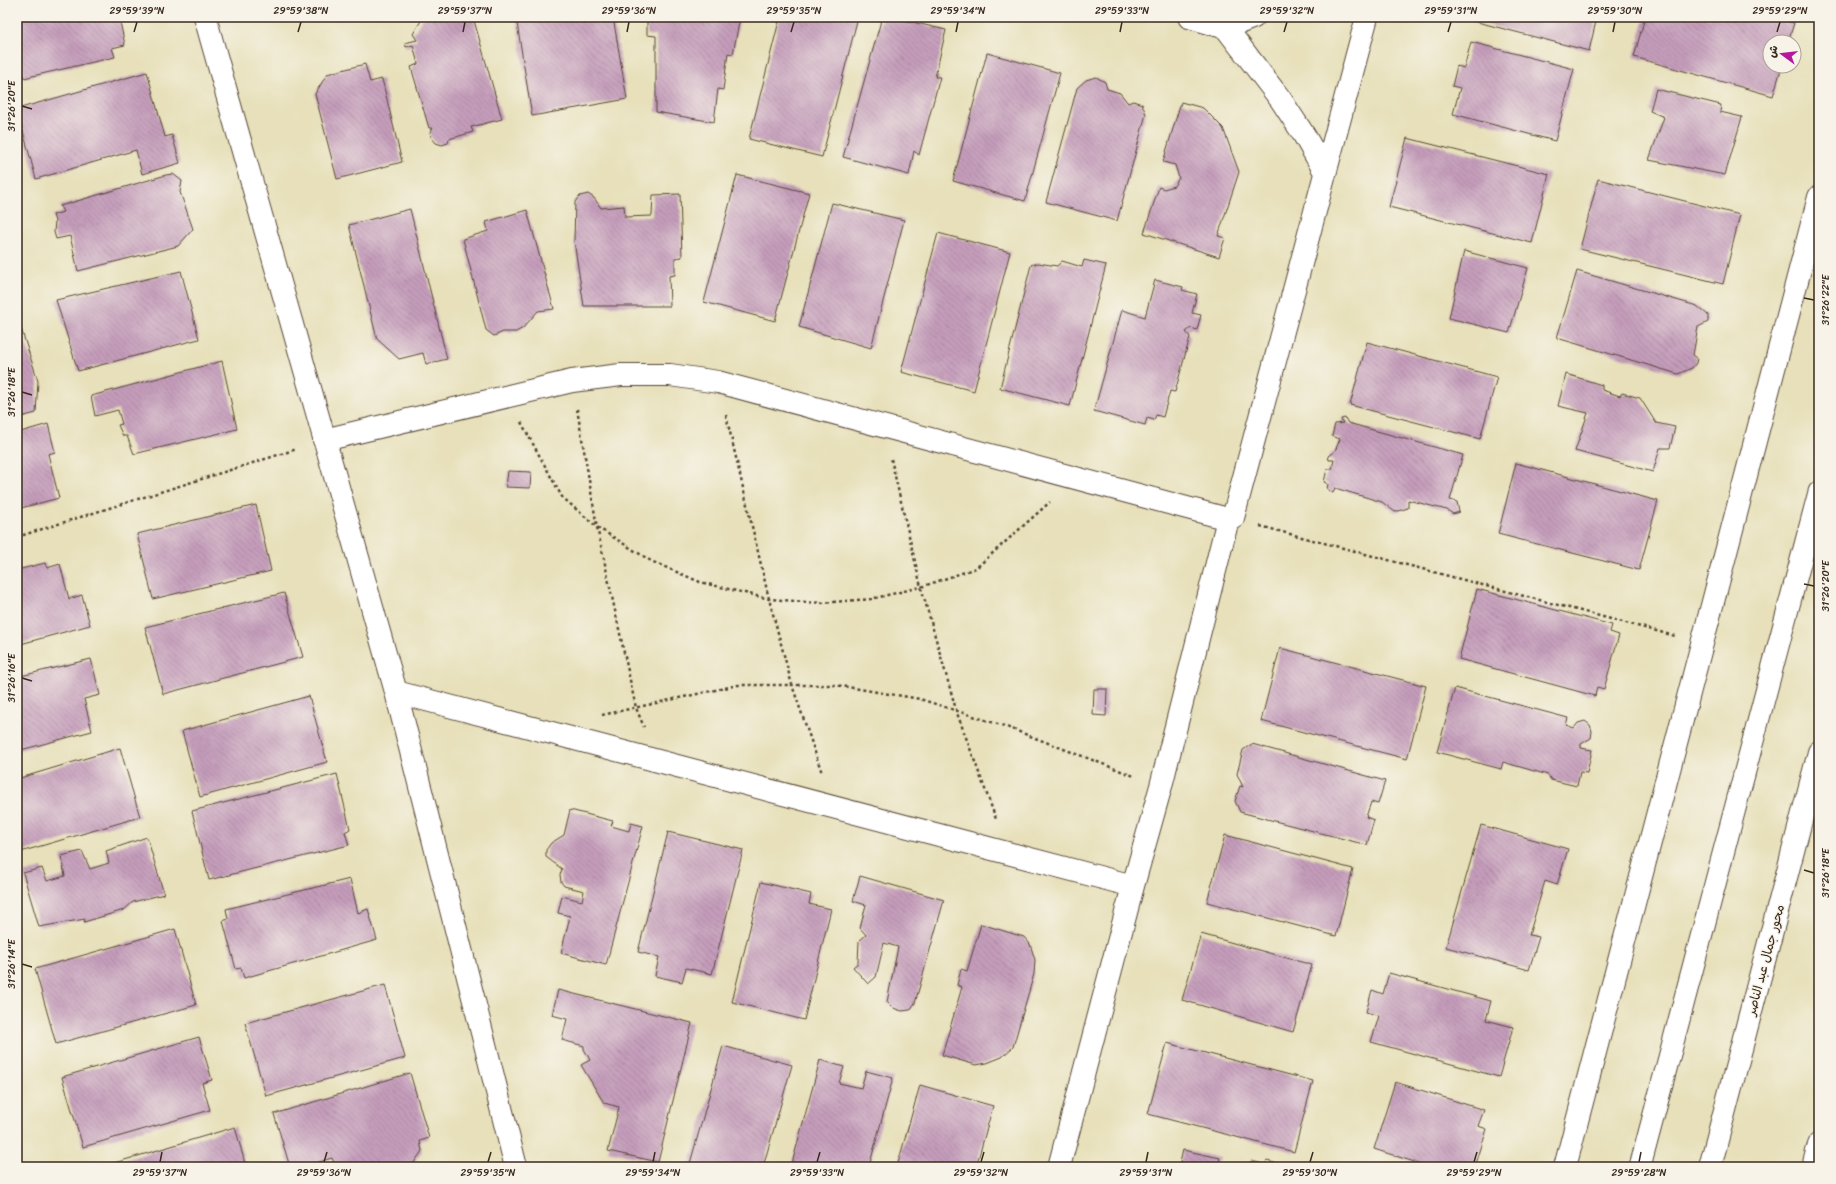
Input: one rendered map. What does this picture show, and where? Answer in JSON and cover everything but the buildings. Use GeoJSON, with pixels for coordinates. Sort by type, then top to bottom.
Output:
{"type":"FeatureCollection","features":[{"type":"Feature","properties":{"kind":"street"},"geometry":{"type":"LineString","coordinates":[[205,17],[396,692],[516,1167]]}},
{"type":"Feature","properties":{"kind":"street"},"geometry":{"type":"LineString","coordinates":[[1189,17],[1226,28],[1281,100],[1304,135],[1325,172]]}},
{"type":"Feature","properties":{"kind":"street"},"geometry":{"type":"LineString","coordinates":[[1226,28],[1254,17]]}},
{"type":"Feature","properties":{"kind":"street"},"geometry":{"type":"LineString","coordinates":[[1059,1167],[1161,786],[1230,518],[1367,17]]}},
{"type":"Feature","properties":{"kind":"street"},"geometry":{"type":"LineString","coordinates":[[1565,1167],[1819,197]]}},
{"type":"Feature","properties":{"kind":"street"},"geometry":{"type":"LineString","coordinates":[[324,440],[572,381],[621,375],[670,375],[718,382],[1230,518]]}},
{"type":"Feature","properties":{"kind":"street"},"geometry":{"type":"LineString","coordinates":[[396,692],[1133,886]]}},
{"type":"Feature","properties":{"kind":"street","name":"محور جمال عبد الناصر"},"geometry":{"type":"LineString","coordinates":[[1710,1167],[1819,752]]}},
{"type":"Feature","properties":{"kind":"street"},"geometry":{"type":"LineString","coordinates":[[1813,1167],[1819,1144]]}},
{"type":"Feature","properties":{"kind":"lane"},"geometry":{"type":"LineString","coordinates":[[1640,1167],[1819,492]]}},
{"type":"Feature","properties":{"kind":"path"},"geometry":{"type":"LineString","coordinates":[[572,381],[597,527],[636,708],[657,761]]}},
{"type":"Feature","properties":{"kind":"path"},"geometry":{"type":"LineString","coordinates":[[718,382],[769,599],[792,685],[834,807]]}},
{"type":"Feature","properties":{"kind":"path"},"geometry":{"type":"LineString","coordinates":[[507,397],[562,497],[597,527],[651,561],[700,582],[769,599],[820,603],[871,599],[921,587],[976,568],[1077,478]]}},
{"type":"Feature","properties":{"kind":"path"},"geometry":{"type":"LineString","coordinates":[[884,426],[921,587],[958,713],[1008,853]]}},
{"type":"Feature","properties":{"kind":"path"},"geometry":{"type":"LineString","coordinates":[[17,537],[324,440]]}},
{"type":"Feature","properties":{"kind":"path"},"geometry":{"type":"LineString","coordinates":[[1230,518],[1702,644]]}},
{"type":"Feature","properties":{"kind":"path"},"geometry":{"type":"LineString","coordinates":[[600,715],[738,685],[835,685],[920,699],[958,713],[1004,726],[1161,786]]}}]}
